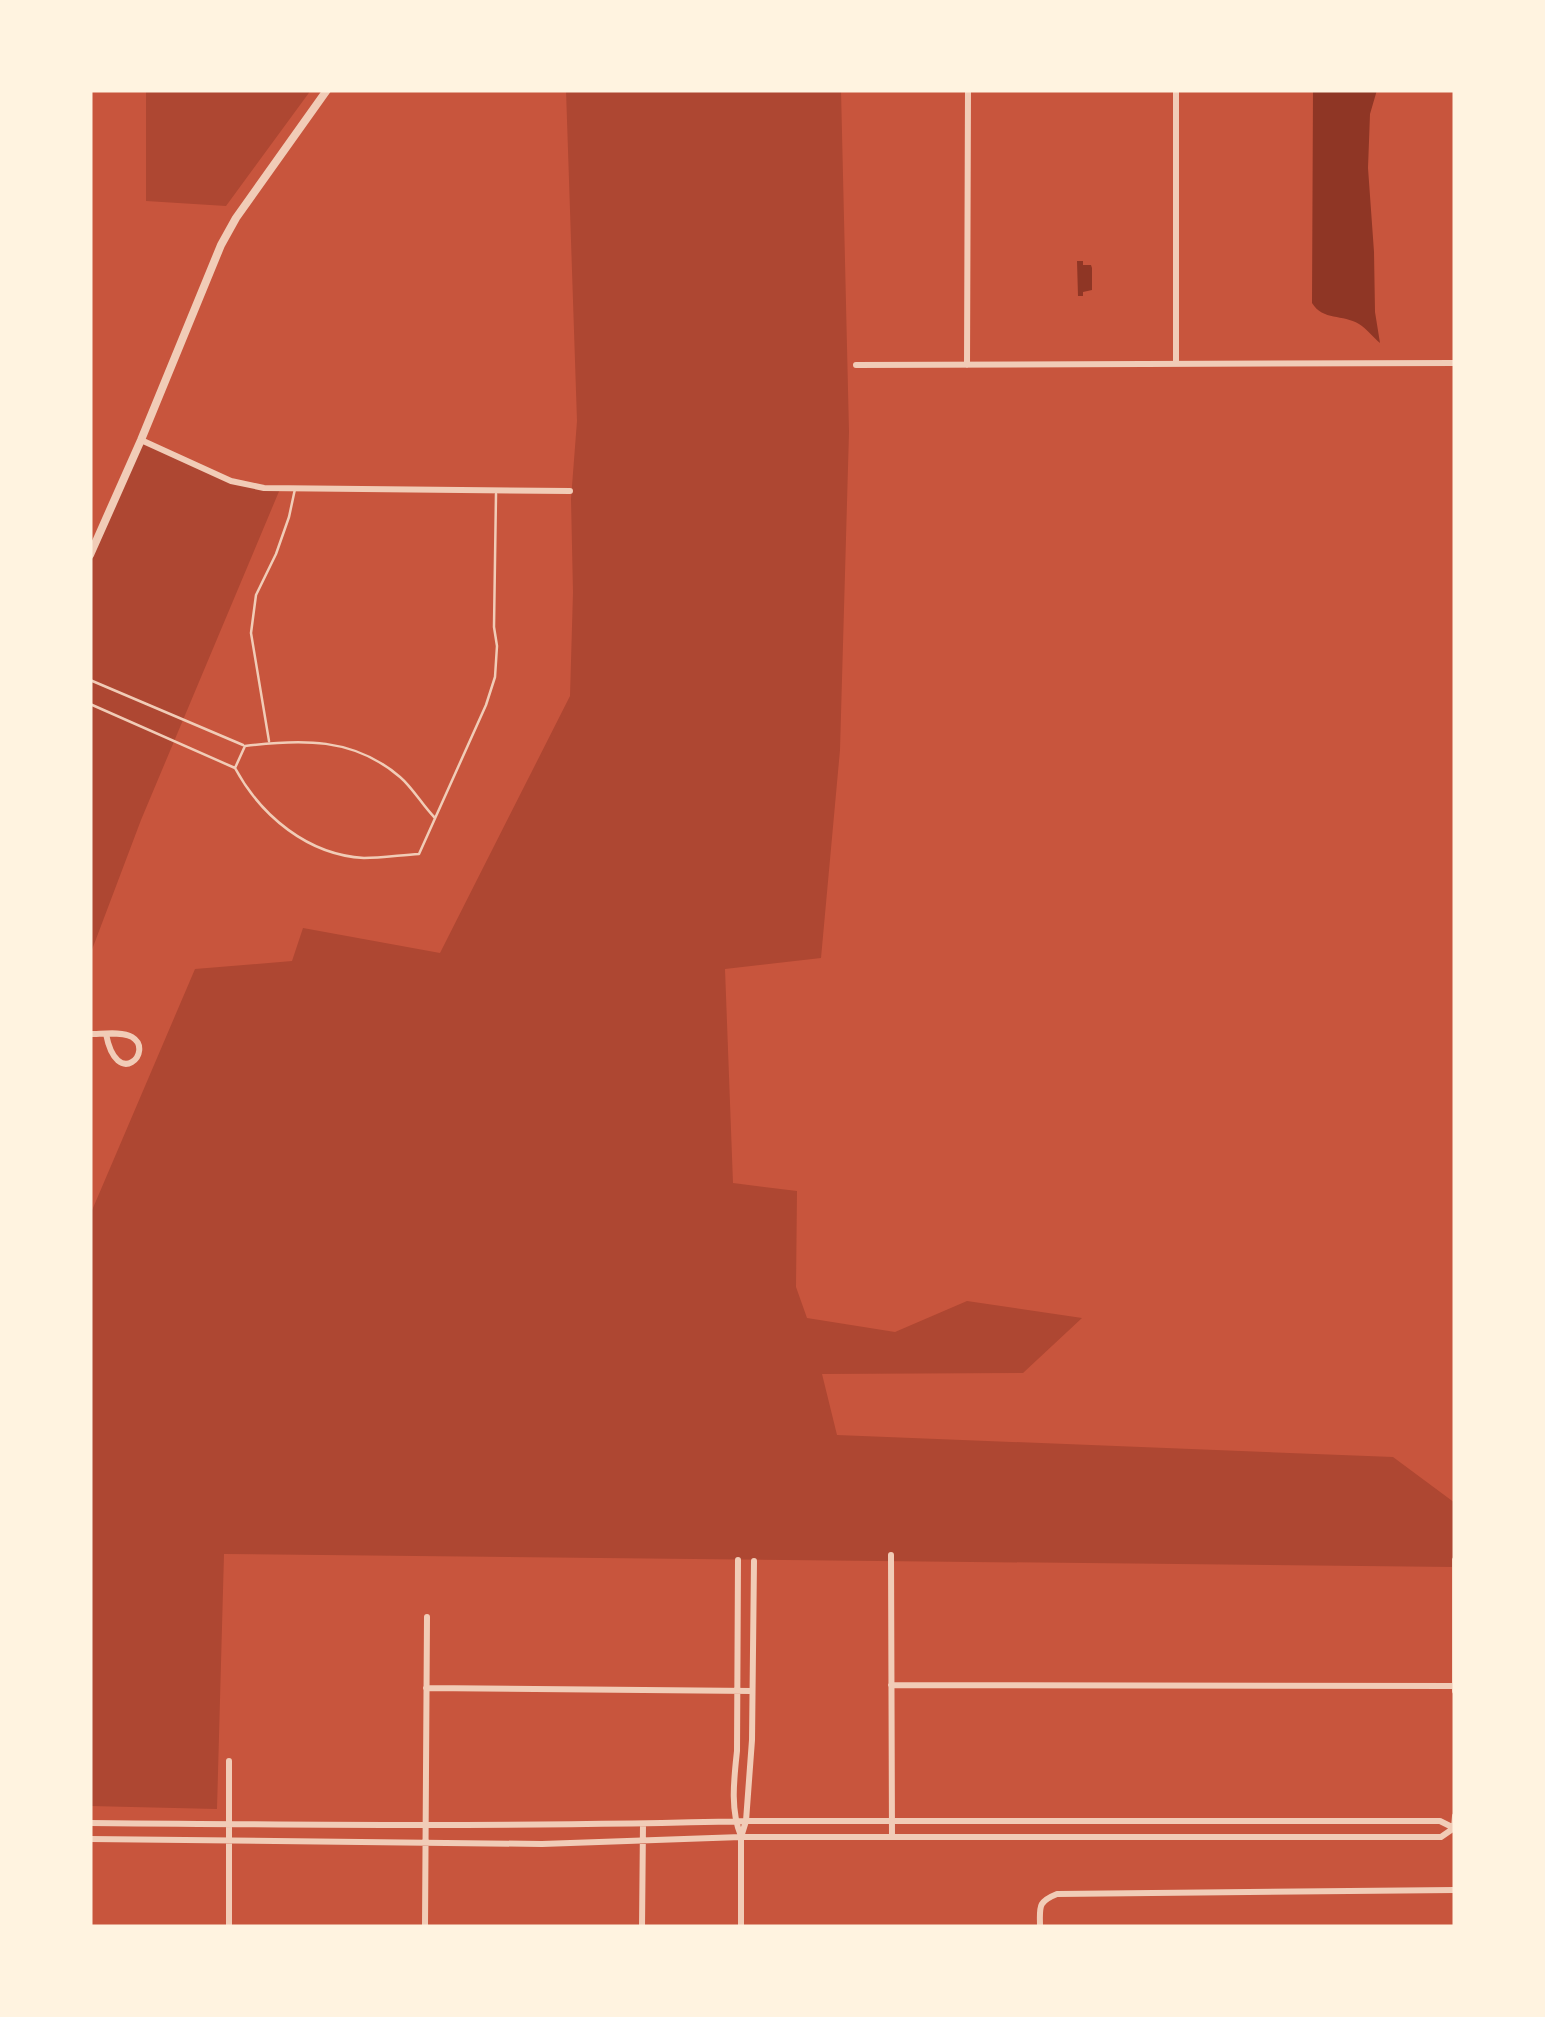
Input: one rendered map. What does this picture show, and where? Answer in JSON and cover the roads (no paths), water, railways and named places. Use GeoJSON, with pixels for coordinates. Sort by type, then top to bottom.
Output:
{"type":"FeatureCollection","features":[{"type":"Feature","properties":{"kind":"street"},"geometry":{"type":"LineString","coordinates":[[90,555],[221,245],[327,90]]}},
{"type":"Feature","properties":{"kind":"street"},"geometry":{"type":"LineString","coordinates":[[966,365],[968,90]]}},
{"type":"Feature","properties":{"kind":"street"},"geometry":{"type":"LineString","coordinates":[[1176,90],[1176,364]]}},
{"type":"Feature","properties":{"kind":"street"},"geometry":{"type":"LineString","coordinates":[[856,365],[1455,363]]}},
{"type":"Feature","properties":{"kind":"street"},"geometry":{"type":"LineString","coordinates":[[141,440],[232,481],[264,488],[570,491]]}},
{"type":"Feature","properties":{"kind":"street"},"geometry":{"type":"LineString","coordinates":[[90,1034],[106,1034],[129,1034],[140,1046],[139,1054],[128,1064],[119,1062],[112,1056],[106,1034]]}},
{"type":"Feature","properties":{"kind":"street"},"geometry":{"type":"LineString","coordinates":[[891,1556],[892,1838]]}},
{"type":"Feature","properties":{"kind":"street"},"geometry":{"type":"LineString","coordinates":[[738,1560],[734,1821],[741,1837]]}},
{"type":"Feature","properties":{"kind":"street"},"geometry":{"type":"LineString","coordinates":[[741,1927],[741,1837],[746,1821],[752,1740],[754,1560]]}},
{"type":"Feature","properties":{"kind":"street"},"geometry":{"type":"LineString","coordinates":[[892,1686],[1455,1688],[1455,1560]]}},
{"type":"Feature","properties":{"kind":"street"},"geometry":{"type":"LineString","coordinates":[[425,1927],[427,1617]]}},
{"type":"Feature","properties":{"kind":"street"},"geometry":{"type":"LineString","coordinates":[[426,1688],[752,1691]]}},
{"type":"Feature","properties":{"kind":"street"},"geometry":{"type":"LineString","coordinates":[[228,1760],[229,1927]]}},
{"type":"Feature","properties":{"kind":"street"},"geometry":{"type":"LineString","coordinates":[[1454,1828],[1455,1816]]}},
{"type":"Feature","properties":{"kind":"street"},"geometry":{"type":"LineString","coordinates":[[90,1824],[1440,1822],[1454,1828]]}},
{"type":"Feature","properties":{"kind":"street"},"geometry":{"type":"LineString","coordinates":[[642,1927],[643,1824]]}},
{"type":"Feature","properties":{"kind":"street"},"geometry":{"type":"LineString","coordinates":[[90,1839],[542,1844],[741,1837],[1441,1837],[1454,1828]]}},
{"type":"Feature","properties":{"kind":"street"},"geometry":{"type":"LineString","coordinates":[[1040,1927],[1040,1906],[1044,1899],[1057,1894],[1455,1890]]}},
{"type":"Feature","properties":{"kind":"lane"},"geometry":{"type":"LineString","coordinates":[[270,743],[251,632],[256,595],[290,517],[294,490]]}},
{"type":"Feature","properties":{"kind":"lane"},"geometry":{"type":"LineString","coordinates":[[90,704],[235,768],[248,792],[282,826],[316,846],[368,858],[420,854],[495,677],[496,490]]}},
{"type":"Feature","properties":{"kind":"lane"},"geometry":{"type":"LineString","coordinates":[[90,680],[244,746],[322,742],[380,762],[403,779],[435,818]]}},
{"type":"Feature","properties":{"kind":"lane"},"geometry":{"type":"LineString","coordinates":[[235,768],[244,746]]}}]}
